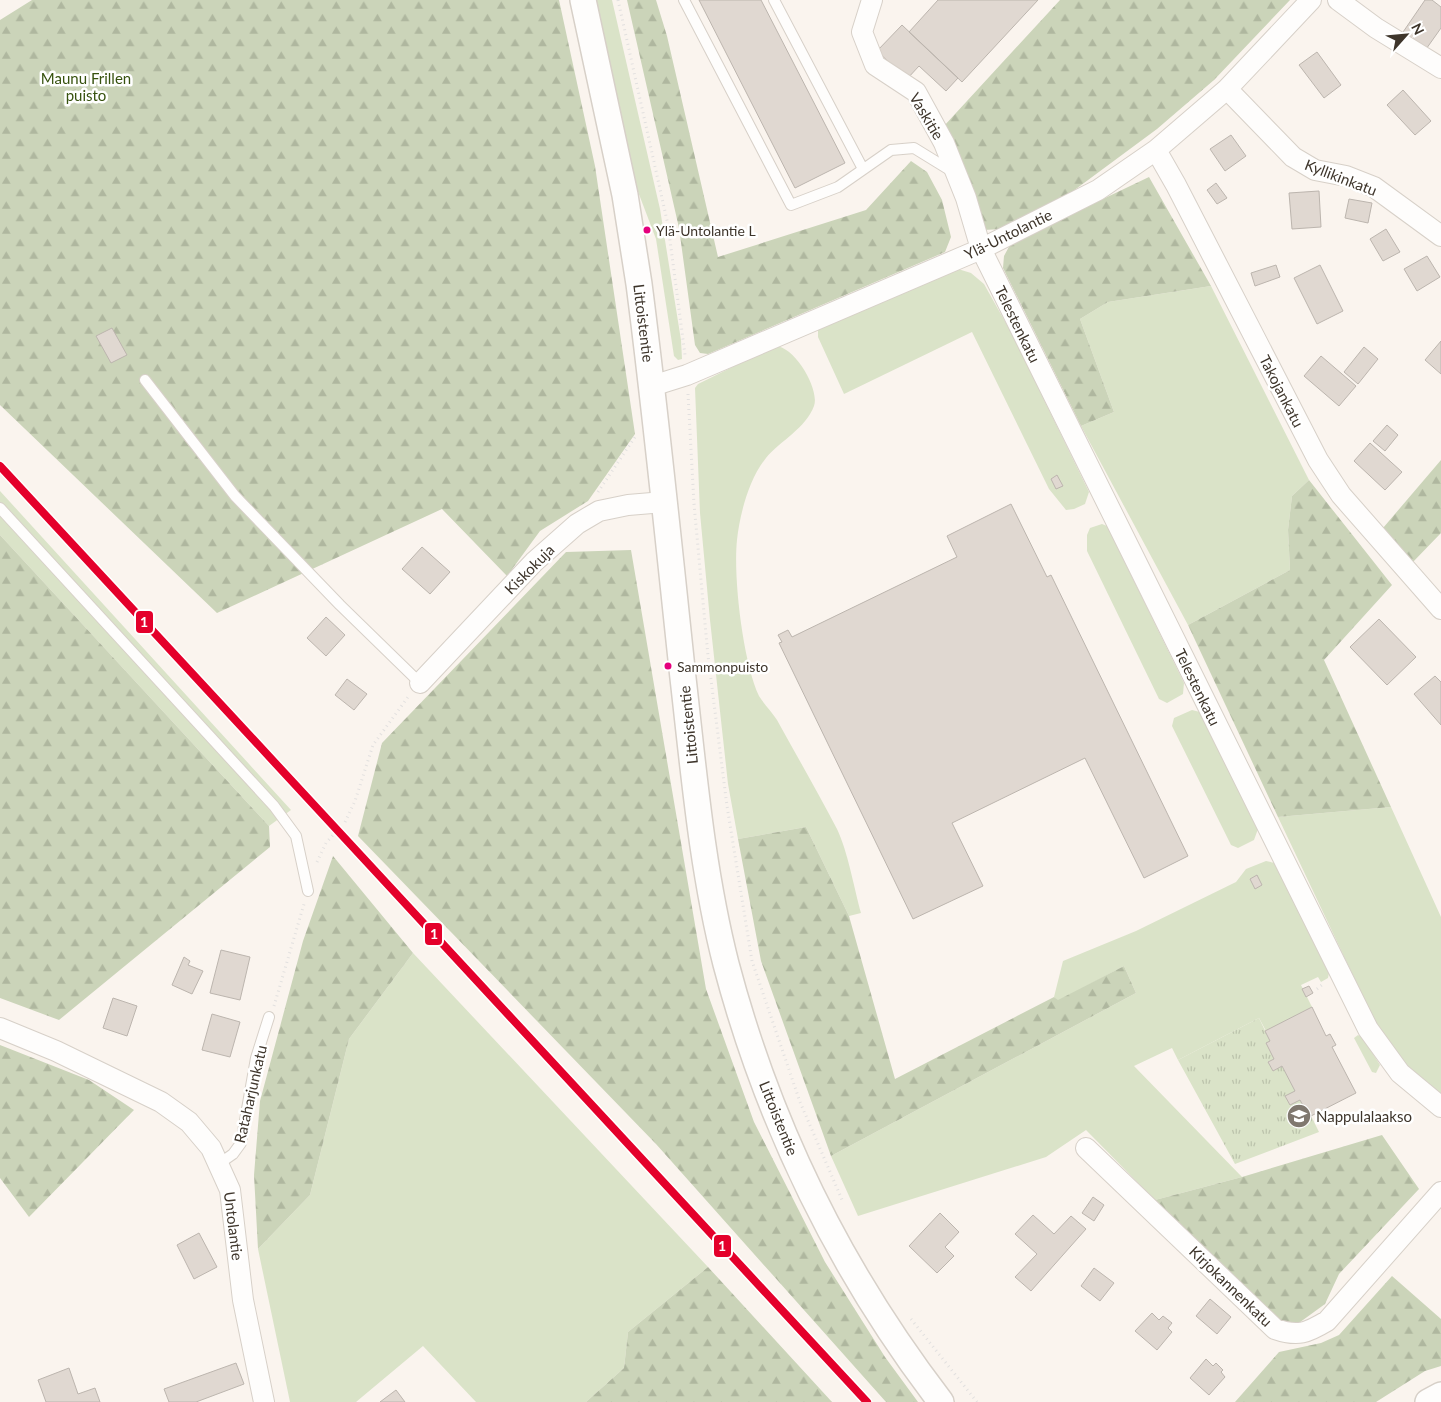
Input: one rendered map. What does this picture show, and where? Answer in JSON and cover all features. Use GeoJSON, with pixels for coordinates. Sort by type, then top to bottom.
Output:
{"type":"FeatureCollection","features":[{"type":"Feature","properties":{"kind":"street","name":"Littoistentie"},"geometry":{"type":"LineString","coordinates":[[584,0],[625,195],[653,397],[700,825],[711,893],[738,1005],[777,1116],[828,1228],[871,1304],[941,1402]]}},
{"type":"Feature","properties":{"kind":"street","name":"Vaskitie"},"geometry":{"type":"LineString","coordinates":[[872,0],[862,32],[875,65],[916,92],[944,143],[981,248]]}},
{"type":"Feature","properties":{"kind":"street","name":"Ylä-Untolantie"},"geometry":{"type":"LineString","coordinates":[[653,397],[687,375],[981,248],[1098,190],[1156,150],[1227,88],[1311,0]]}},
{"type":"Feature","properties":{"kind":"street"},"geometry":{"type":"LineString","coordinates":[[1338,0],[1376,28],[1441,68]]}},
{"type":"Feature","properties":{"kind":"street","name":"Kyllikinkatu"},"geometry":{"type":"LineString","coordinates":[[1227,88],[1293,157],[1315,170],[1346,176],[1374,187],[1441,236]]}},
{"type":"Feature","properties":{"kind":"street","name":"Takojankatu"},"geometry":{"type":"LineString","coordinates":[[1156,150],[1176,185],[1318,460],[1341,495],[1441,609]]}},
{"type":"Feature","properties":{"kind":"street","name":"Telestenkatu"},"geometry":{"type":"LineString","coordinates":[[981,248],[1368,1029],[1400,1073],[1441,1108]]}},
{"type":"Feature","properties":{"kind":"street","name":"Kiskokuja"},"geometry":{"type":"LineString","coordinates":[[420,683],[534,562],[577,524],[599,511],[628,505],[664,502]]}},
{"type":"Feature","properties":{"kind":"street","name":"Untolantie"},"geometry":{"type":"LineString","coordinates":[[0,1028],[99,1071],[168,1106],[201,1134],[220,1163],[233,1204],[243,1300],[264,1402]]}},
{"type":"Feature","properties":{"kind":"street","name":"Kirjokannenkatu"},"geometry":{"type":"LineString","coordinates":[[1086,1148],[1275,1329],[1290,1334],[1307,1332],[1327,1321],[1441,1192]]}},
{"type":"Feature","properties":{"kind":"street"},"geometry":{"type":"LineString","coordinates":[[1428,1402],[1441,1395]]}},
{"type":"Feature","properties":{"kind":"lane"},"geometry":{"type":"LineString","coordinates":[[684,0],[791,205],[838,187],[891,150],[914,148],[956,174]]}},
{"type":"Feature","properties":{"kind":"lane"},"geometry":{"type":"LineString","coordinates":[[774,0],[864,169]]}},
{"type":"Feature","properties":{"kind":"lane"},"geometry":{"type":"LineString","coordinates":[[146,380],[235,496],[340,605],[420,683]]}},
{"type":"Feature","properties":{"kind":"lane"},"geometry":{"type":"LineString","coordinates":[[0,508],[274,806],[296,836],[308,891]]}},
{"type":"Feature","properties":{"kind":"lane","name":"Rataharjunkatu"},"geometry":{"type":"LineString","coordinates":[[220,1163],[233,1154],[241,1143],[256,1058],[269,1017]]}},
{"type":"Feature","properties":{"kind":"path"},"geometry":{"type":"LineString","coordinates":[[618,0],[668,225],[681,311],[687,375],[694,504],[708,656],[726,806],[752,961],[800,1102],[847,1210]]}},
{"type":"Feature","properties":{"kind":"path"},"geometry":{"type":"LineString","coordinates":[[577,524],[653,397]]}},
{"type":"Feature","properties":{"kind":"path"},"geometry":{"type":"LineString","coordinates":[[345,822],[355,801],[373,745],[420,683]]}},
{"type":"Feature","properties":{"kind":"path"},"geometry":{"type":"LineString","coordinates":[[269,1017],[278,996],[321,851],[333,835]]}},
{"type":"Feature","properties":{"kind":"path"},"geometry":{"type":"LineString","coordinates":[[909,1316],[977,1402]]}},
{"type":"Feature","properties":{"kind":"green space","name":"Maunu Frillen puisto"},"geometry":{"type":"Polygon","coordinates":[[[32,0],[559,0],[595,166],[635,434],[588,501],[540,531],[507,576],[442,509],[217,613],[0,405],[0,20],[32,0]]]}},
{"type":"Feature","properties":{"kind":"green space"},"geometry":{"type":"Polygon","coordinates":[[[596,0],[612,0],[660,209],[681,340],[682,359],[678,360],[674,356],[656,239],[637,189],[596,0]]]}},
{"type":"Feature","properties":{"kind":"green space"},"geometry":{"type":"Polygon","coordinates":[[[627,0],[656,0],[667,36],[718,257],[866,210],[911,161],[927,172],[942,200],[951,237],[945,252],[708,354],[700,353],[695,345],[679,228],[627,0]]]}},
{"type":"Feature","properties":{"kind":"green space"},"geometry":{"type":"Polygon","coordinates":[[[1060,0],[1290,0],[1214,80],[1157,129],[1061,200],[1003,229],[983,230],[944,126],[1060,0]]]}},
{"type":"Feature","properties":{"kind":"green space"},"geometry":{"type":"Polygon","coordinates":[[[1149,177],[1211,286],[1108,302],[1080,319],[1114,412],[1081,426],[1003,268],[1004,256],[1011,243],[1149,177]]]}},
{"type":"Feature","properties":{"kind":"green space"},"geometry":{"type":"Polygon","coordinates":[[[958,269],[971,273],[984,284],[1012,334],[1089,492],[1085,504],[1066,510],[1049,489],[972,332],[844,394],[818,337],[818,330],[958,269]]]}},
{"type":"Feature","properties":{"kind":"green space"},"geometry":{"type":"Polygon","coordinates":[[[1211,286],[1309,480],[1292,496],[1288,530],[1290,570],[1188,625],[1081,426],[1114,412],[1080,319],[1108,302],[1211,286]]]}},
{"type":"Feature","properties":{"kind":"green space"},"geometry":{"type":"Polygon","coordinates":[[[775,346],[783,348],[798,361],[810,380],[815,399],[814,406],[805,421],[760,466],[746,497],[738,530],[736,556],[740,619],[748,662],[759,696],[777,720],[841,838],[861,913],[849,916],[806,827],[738,839],[728,784],[700,513],[695,388],[698,384],[775,346]]]}},
{"type":"Feature","properties":{"kind":"green space"},"geometry":{"type":"Polygon","coordinates":[[[1441,460],[1441,533],[1412,563],[1383,528],[1441,460]]]}},
{"type":"Feature","properties":{"kind":"green space"},"geometry":{"type":"Polygon","coordinates":[[[1309,480],[1392,585],[1324,660],[1391,807],[1278,817],[1188,625],[1290,570],[1288,530],[1292,496],[1309,480]]]}},
{"type":"Feature","properties":{"kind":"green space"},"geometry":{"type":"Polygon","coordinates":[[[0,491],[291,810],[269,826],[0,535],[0,491]]]}},
{"type":"Feature","properties":{"kind":"green space"},"geometry":{"type":"Polygon","coordinates":[[[1102,524],[1107,526],[1184,683],[1183,694],[1167,703],[1159,699],[1087,551],[1087,535],[1090,528],[1102,524]]]}},
{"type":"Feature","properties":{"kind":"green space"},"geometry":{"type":"Polygon","coordinates":[[[0,535],[269,826],[270,847],[59,1020],[0,998],[0,535]]]}},
{"type":"Feature","properties":{"kind":"green space"},"geometry":{"type":"Polygon","coordinates":[[[631,550],[706,989],[754,1122],[825,1262],[885,1357],[918,1402],[886,1402],[656,1144],[358,836],[382,743],[566,552],[631,550]]]}},
{"type":"Feature","properties":{"kind":"green space"},"geometry":{"type":"Polygon","coordinates":[[[1192,710],[1200,712],[1258,829],[1254,840],[1238,848],[1231,845],[1172,726],[1174,718],[1192,710]]]}},
{"type":"Feature","properties":{"kind":"green space"},"geometry":{"type":"Polygon","coordinates":[[[1391,807],[1441,917],[1441,1097],[1418,1080],[1376,1024],[1278,817],[1391,807]]]}},
{"type":"Feature","properties":{"kind":"green space"},"geometry":{"type":"Polygon","coordinates":[[[806,827],[849,916],[895,1079],[1054,997],[1058,1000],[1124,966],[1136,993],[831,1156],[761,961],[738,839],[806,827]]]}},
{"type":"Feature","properties":{"kind":"green space"},"geometry":{"type":"Polygon","coordinates":[[[333,856],[413,953],[349,1039],[310,1195],[258,1249],[254,1175],[260,1101],[303,941],[333,856]]]}},
{"type":"Feature","properties":{"kind":"green space"},"geometry":{"type":"Polygon","coordinates":[[[1266,861],[1275,863],[1329,973],[1328,978],[1321,982],[1318,977],[1301,985],[1312,1007],[1266,1031],[1259,1018],[1178,1060],[1172,1048],[1134,1066],[1242,1177],[1155,1200],[1086,1130],[1046,1157],[858,1216],[831,1156],[1136,993],[1124,966],[1058,1001],[1054,997],[1063,961],[1136,931],[1236,882],[1246,869],[1266,861]]]}},
{"type":"Feature","properties":{"kind":"green space"},"geometry":{"type":"Polygon","coordinates":[[[413,953],[708,1267],[628,1332],[624,1368],[586,1402],[476,1402],[423,1346],[356,1402],[290,1402],[258,1249],[310,1195],[349,1039],[413,953]]]}},
{"type":"Feature","properties":{"kind":"green space"},"geometry":{"type":"Polygon","coordinates":[[[1259,1018],[1270,1041],[1274,1059],[1268,1062],[1273,1071],[1282,1066],[1319,1132],[1235,1164],[1178,1060],[1259,1018]]]}},
{"type":"Feature","properties":{"kind":"green space"},"geometry":{"type":"Polygon","coordinates":[[[1358,1035],[1363,1038],[1380,1065],[1376,1073],[1372,1072],[1354,1038],[1358,1035]]]}},
{"type":"Feature","properties":{"kind":"green space"},"geometry":{"type":"Polygon","coordinates":[[[0,1045],[89,1080],[134,1110],[29,1217],[0,1178],[0,1045]]]}},
{"type":"Feature","properties":{"kind":"green space"},"geometry":{"type":"Polygon","coordinates":[[[1382,1135],[1419,1189],[1339,1274],[1325,1304],[1292,1328],[1276,1322],[1155,1200],[1242,1177],[1382,1135]]]}},
{"type":"Feature","properties":{"kind":"green space"},"geometry":{"type":"Polygon","coordinates":[[[708,1267],[832,1402],[586,1402],[624,1368],[628,1332],[708,1267]]]}},
{"type":"Feature","properties":{"kind":"green space"},"geometry":{"type":"Polygon","coordinates":[[[1392,1276],[1441,1319],[1441,1366],[1425,1371],[1376,1402],[1235,1402],[1279,1352],[1321,1343],[1339,1335],[1392,1276]]]}},
{"type":"Feature","properties":{"kind":"building"},"geometry":{"type":"Polygon","coordinates":[[[699,0],[761,0],[845,163],[795,188],[699,0]]]}},
{"type":"Feature","properties":{"kind":"building"},"geometry":{"type":"Polygon","coordinates":[[[938,0],[1038,0],[962,82],[909,32],[938,0]]]}},
{"type":"Feature","properties":{"kind":"building"},"geometry":{"type":"Polygon","coordinates":[[[1425,0],[1432,0],[1441,7],[1441,28],[1424,52],[1401,35],[1425,0]]]}},
{"type":"Feature","properties":{"kind":"building"},"geometry":{"type":"Polygon","coordinates":[[[902,25],[958,78],[946,91],[919,66],[907,79],[877,51],[902,25]]]}},
{"type":"Feature","properties":{"kind":"building"},"geometry":{"type":"Polygon","coordinates":[[[1317,52],[1341,85],[1324,98],[1299,65],[1317,52]]]}},
{"type":"Feature","properties":{"kind":"building"},"geometry":{"type":"Polygon","coordinates":[[[1403,90],[1431,121],[1415,135],[1387,105],[1403,90]]]}},
{"type":"Feature","properties":{"kind":"building"},"geometry":{"type":"Polygon","coordinates":[[[1231,135],[1246,156],[1225,171],[1210,149],[1231,135]]]}},
{"type":"Feature","properties":{"kind":"building"},"geometry":{"type":"Polygon","coordinates":[[[1216,183],[1227,198],[1217,204],[1207,190],[1216,183]]]}},
{"type":"Feature","properties":{"kind":"building"},"geometry":{"type":"Polygon","coordinates":[[[1319,191],[1321,227],[1292,229],[1289,193],[1319,191]]]}},
{"type":"Feature","properties":{"kind":"building"},"geometry":{"type":"Polygon","coordinates":[[[1349,199],[1372,203],[1368,223],[1345,218],[1349,199]]]}},
{"type":"Feature","properties":{"kind":"building"},"geometry":{"type":"Polygon","coordinates":[[[1386,229],[1400,252],[1383,261],[1370,239],[1386,229]]]}},
{"type":"Feature","properties":{"kind":"building"},"geometry":{"type":"Polygon","coordinates":[[[1427,256],[1440,277],[1417,291],[1404,269],[1427,256]]]}},
{"type":"Feature","properties":{"kind":"building"},"geometry":{"type":"Polygon","coordinates":[[[1276,265],[1280,277],[1255,286],[1251,273],[1276,265]]]}},
{"type":"Feature","properties":{"kind":"building"},"geometry":{"type":"Polygon","coordinates":[[[1320,265],[1343,311],[1317,324],[1294,278],[1320,265]]]}},
{"type":"Feature","properties":{"kind":"building"},"geometry":{"type":"Polygon","coordinates":[[[112,328],[127,355],[111,363],[96,336],[112,328]]]}},
{"type":"Feature","properties":{"kind":"building"},"geometry":{"type":"Polygon","coordinates":[[[1441,341],[1441,374],[1425,360],[1441,341]]]}},
{"type":"Feature","properties":{"kind":"building"},"geometry":{"type":"Polygon","coordinates":[[[1364,347],[1378,359],[1358,384],[1344,372],[1364,347]]]}},
{"type":"Feature","properties":{"kind":"building"},"geometry":{"type":"Polygon","coordinates":[[[1321,356],[1356,386],[1339,406],[1304,376],[1321,356]]]}},
{"type":"Feature","properties":{"kind":"building"},"geometry":{"type":"Polygon","coordinates":[[[1387,425],[1398,435],[1385,451],[1373,441],[1387,425]]]}},
{"type":"Feature","properties":{"kind":"building"},"geometry":{"type":"Polygon","coordinates":[[[1370,443],[1402,472],[1385,490],[1354,461],[1370,443]]]}},
{"type":"Feature","properties":{"kind":"building"},"geometry":{"type":"Polygon","coordinates":[[[1057,475],[1063,486],[1056,489],[1051,479],[1057,475]]]}},
{"type":"Feature","properties":{"kind":"building"},"geometry":{"type":"Polygon","coordinates":[[[1011,504],[1047,577],[1051,575],[1188,856],[1144,878],[1085,758],[952,823],[983,886],[913,919],[779,643],[782,642],[778,635],[788,630],[792,637],[957,557],[947,536],[1011,504]]]}},
{"type":"Feature","properties":{"kind":"building"},"geometry":{"type":"Polygon","coordinates":[[[422,547],[450,572],[430,594],[402,569],[422,547]]]}},
{"type":"Feature","properties":{"kind":"building"},"geometry":{"type":"Polygon","coordinates":[[[326,617],[345,635],[326,656],[307,638],[326,617]]]}},
{"type":"Feature","properties":{"kind":"building"},"geometry":{"type":"Polygon","coordinates":[[[1379,619],[1416,657],[1387,685],[1350,647],[1379,619]]]}},
{"type":"Feature","properties":{"kind":"building"},"geometry":{"type":"Polygon","coordinates":[[[1435,676],[1441,682],[1441,725],[1414,694],[1435,676]]]}},
{"type":"Feature","properties":{"kind":"building"},"geometry":{"type":"Polygon","coordinates":[[[347,679],[367,694],[354,710],[335,695],[347,679]]]}},
{"type":"Feature","properties":{"kind":"building"},"geometry":{"type":"Polygon","coordinates":[[[1257,875],[1262,885],[1255,889],[1250,879],[1257,875]]]}},
{"type":"Feature","properties":{"kind":"building"},"geometry":{"type":"Polygon","coordinates":[[[221,950],[250,957],[240,1000],[210,993],[221,950]]]}},
{"type":"Feature","properties":{"kind":"building"},"geometry":{"type":"Polygon","coordinates":[[[184,957],[190,961],[188,965],[203,971],[192,994],[172,985],[184,957]]]}},
{"type":"Feature","properties":{"kind":"building"},"geometry":{"type":"Polygon","coordinates":[[[1309,986],[1313,993],[1306,997],[1302,989],[1309,986]]]}},
{"type":"Feature","properties":{"kind":"building"},"geometry":{"type":"Polygon","coordinates":[[[113,998],[137,1006],[127,1036],[103,1028],[113,998]]]}},
{"type":"Feature","properties":{"kind":"building"},"geometry":{"type":"Polygon","coordinates":[[[1312,1007],[1326,1036],[1330,1034],[1336,1045],[1332,1047],[1356,1093],[1309,1117],[1300,1100],[1290,1105],[1285,1096],[1295,1091],[1282,1066],[1273,1071],[1268,1062],[1274,1059],[1266,1043],[1270,1041],[1265,1031],[1312,1007]]]}},
{"type":"Feature","properties":{"kind":"building"},"geometry":{"type":"Polygon","coordinates":[[[212,1014],[240,1022],[230,1057],[202,1050],[212,1014]]]}},
{"type":"Feature","properties":{"kind":"building"},"geometry":{"type":"Polygon","coordinates":[[[1093,1197],[1104,1205],[1094,1221],[1082,1213],[1093,1197]]]}},
{"type":"Feature","properties":{"kind":"building"},"geometry":{"type":"Polygon","coordinates":[[[940,1213],[959,1232],[945,1247],[954,1256],[937,1273],[909,1246],[940,1213]]]}},
{"type":"Feature","properties":{"kind":"building"},"geometry":{"type":"Polygon","coordinates":[[[1033,1215],[1054,1234],[1071,1216],[1086,1229],[1031,1291],[1015,1277],[1037,1254],[1015,1234],[1033,1215]]]}},
{"type":"Feature","properties":{"kind":"building"},"geometry":{"type":"Polygon","coordinates":[[[199,1233],[217,1267],[194,1279],[177,1245],[199,1233]]]}},
{"type":"Feature","properties":{"kind":"building"},"geometry":{"type":"Polygon","coordinates":[[[1094,1268],[1114,1283],[1100,1301],[1081,1286],[1094,1268]]]}},
{"type":"Feature","properties":{"kind":"building"},"geometry":{"type":"Polygon","coordinates":[[[1210,1299],[1231,1317],[1217,1334],[1196,1316],[1210,1299]]]}},
{"type":"Feature","properties":{"kind":"building"},"geometry":{"type":"Polygon","coordinates":[[[1152,1313],[1159,1320],[1163,1316],[1172,1323],[1168,1328],[1172,1332],[1157,1350],[1135,1331],[1152,1313]]]}},
{"type":"Feature","properties":{"kind":"building"},"geometry":{"type":"Polygon","coordinates":[[[1206,1359],[1213,1366],[1216,1363],[1223,1370],[1221,1372],[1225,1377],[1209,1395],[1190,1378],[1206,1359]]]}},
{"type":"Feature","properties":{"kind":"building"},"geometry":{"type":"Polygon","coordinates":[[[236,1363],[244,1384],[196,1402],[169,1402],[164,1389],[236,1363]]]}},
{"type":"Feature","properties":{"kind":"building"},"geometry":{"type":"Polygon","coordinates":[[[69,1368],[78,1394],[95,1388],[100,1402],[46,1402],[38,1380],[69,1368]]]}},
{"type":"Feature","properties":{"kind":"building"},"geometry":{"type":"Polygon","coordinates":[[[396,1390],[405,1402],[380,1402],[396,1390]]]}},
{"type":"Feature","properties":{"kind":"transit line","name":"1"},"geometry":{"type":"LineString","coordinates":[[0,466],[867,1402]]}},
{"type":"Feature","properties":{"kind":"place","name":"Ylä-Untolantie L"},"geometry":{"type":"Point","coordinates":[647,230]}},
{"type":"Feature","properties":{"kind":"place","name":"Sammonpuisto"},"geometry":{"type":"Point","coordinates":[668,666]}},
{"type":"Feature","properties":{"kind":"place","name":"Nappulalaakso"},"geometry":{"type":"Point","coordinates":[1299,1116]}}]}
